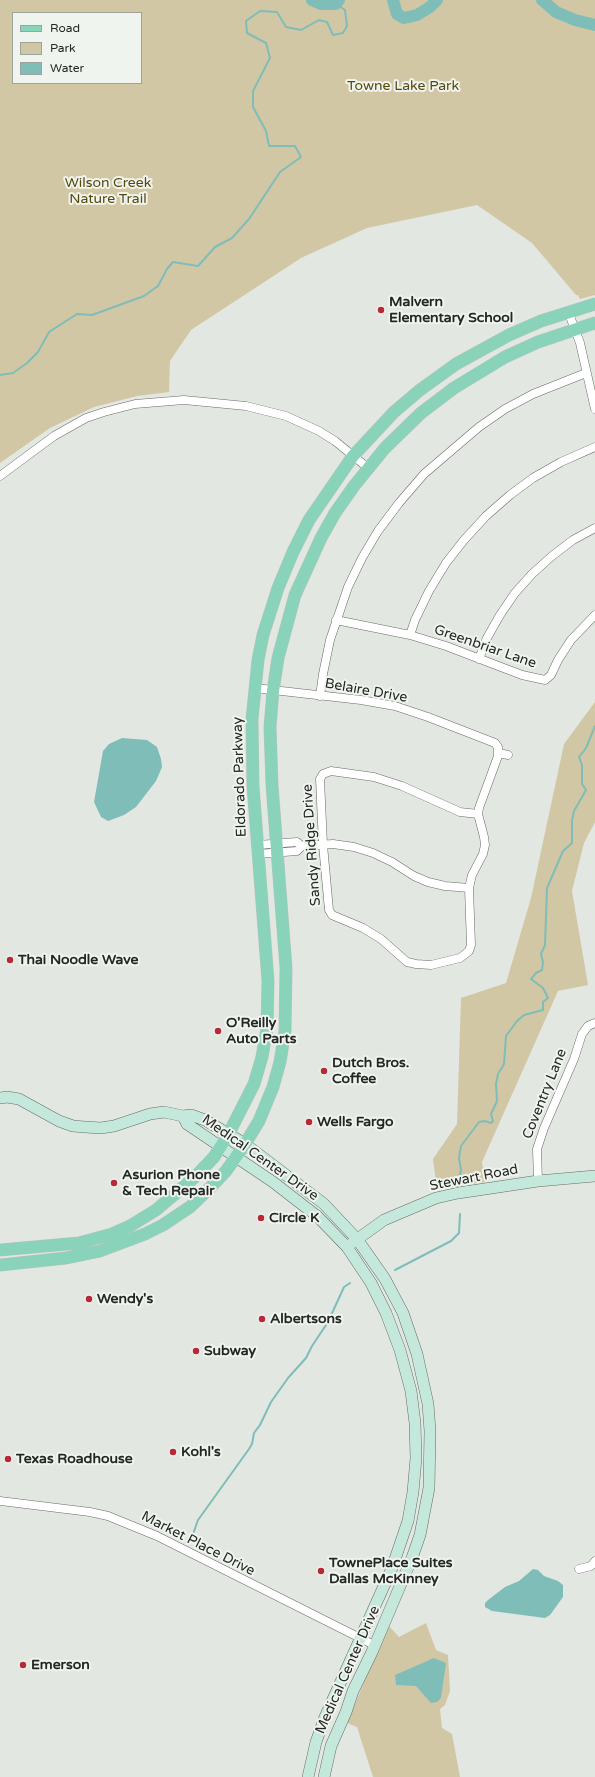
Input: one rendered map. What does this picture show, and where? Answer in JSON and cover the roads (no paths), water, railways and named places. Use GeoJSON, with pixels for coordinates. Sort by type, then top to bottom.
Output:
{"type":"FeatureCollection","features":[{"type":"Feature","properties":{"kind":"main road","name":"Eldorado Parkway"},"geometry":{"type":"LineString","coordinates":[[0,1250],[62,1246],[96,1239],[130,1226],[171,1198],[194,1177],[214,1157],[228,1135],[248,1099],[259,1070],[267,1028],[267,975],[251,733],[255,688],[263,635],[278,588],[308,520],[353,456],[394,412],[431,381],[456,364],[508,335],[568,312],[595,304]]}},
{"type":"Feature","properties":{"kind":"main road"},"geometry":{"type":"LineString","coordinates":[[0,1265],[45,1261],[100,1251],[145,1234],[190,1207],[209,1189],[226,1171],[259,1121],[276,1076],[284,1041],[286,968],[276,848],[270,744],[273,691],[283,635],[295,595],[321,538],[335,513],[368,468],[404,428],[454,388],[505,357],[538,342],[595,323]]}},
{"type":"Feature","properties":{"kind":"main road"},"geometry":{"type":"LineString","coordinates":[[278,588],[295,595]]}},
{"type":"Feature","properties":{"kind":"main road"},"geometry":{"type":"LineString","coordinates":[[284,1041],[276,1040],[272,1035],[274,1005],[267,975],[286,968]]}},
{"type":"Feature","properties":{"kind":"main road"},"geometry":{"type":"LineString","coordinates":[[100,1251],[107,1242],[145,1224],[156,1216],[171,1198]]}},
{"type":"Feature","properties":{"kind":"main road"},"geometry":{"type":"LineString","coordinates":[[45,1261],[56,1255],[93,1248],[96,1245],[96,1239]]}},
{"type":"Feature","properties":{"kind":"street"},"geometry":{"type":"LineString","coordinates":[[568,312],[576,329],[595,409]]}},
{"type":"Feature","properties":{"kind":"street"},"geometry":{"type":"LineString","coordinates":[[320,696],[324,667],[336,620],[351,582],[378,531],[399,503],[424,474],[479,427],[505,409],[533,394],[586,373]]}},
{"type":"Feature","properties":{"kind":"street"},"geometry":{"type":"LineString","coordinates":[[0,476],[54,436],[86,418],[114,409],[158,401],[184,400],[224,402],[269,411],[304,423],[319,431],[368,468]]}},
{"type":"Feature","properties":{"kind":"street"},"geometry":{"type":"LineString","coordinates":[[410,635],[415,620],[429,591],[446,563],[486,516],[510,495],[534,478],[561,462],[595,447]]}},
{"type":"Feature","properties":{"kind":"street"},"geometry":{"type":"LineString","coordinates":[[479,659],[487,638],[515,593],[532,574],[552,556],[573,540],[595,528]]}},
{"type":"Feature","properties":{"kind":"street","name":"Greenbriar Lane"},"geometry":{"type":"LineString","coordinates":[[336,620],[410,635],[446,646],[522,675],[540,680],[547,679],[571,640],[595,615]]}},
{"type":"Feature","properties":{"kind":"street","name":"Belaire Drive"},"geometry":{"type":"LineString","coordinates":[[255,688],[361,700],[395,706],[428,716],[495,743],[498,747],[499,753]]}},
{"type":"Feature","properties":{"kind":"street"},"geometry":{"type":"LineString","coordinates":[[258,849],[276,848],[297,851],[302,846],[322,845],[354,847],[392,862],[414,876],[428,882],[445,886],[468,888],[472,874],[483,854],[485,845],[478,814],[480,802],[499,753],[508,755]]}},
{"type":"Feature","properties":{"kind":"street","name":"Sandy Ridge Drive"},"geometry":{"type":"LineString","coordinates":[[468,888],[471,945],[469,951],[460,958],[430,965],[408,962],[381,939],[363,928],[332,915],[329,910],[322,845],[320,779],[323,774],[331,771],[374,778],[402,786],[460,812],[478,814]]}},
{"type":"Feature","properties":{"kind":"street","name":"Coventry Lane"},"geometry":{"type":"LineString","coordinates":[[538,1181],[537,1149],[539,1142],[574,1059],[582,1034],[588,1026],[595,1023]]}},
{"type":"Feature","properties":{"kind":"street","name":"Medical Center Drive"},"geometry":{"type":"LineString","coordinates":[[2,1095],[19,1099],[59,1121],[79,1126],[101,1128],[114,1126],[150,1114],[164,1112],[183,1116],[191,1115],[205,1120],[244,1144],[324,1204],[357,1239],[385,1279],[403,1313],[417,1354],[428,1407],[431,1466],[429,1488],[424,1516],[412,1558],[372,1652],[353,1691],[346,1712],[331,1746],[324,1777]]}},
{"type":"Feature","properties":{"kind":"street","name":"Medical Center Drive"},"geometry":{"type":"LineString","coordinates":[[183,1116],[187,1124],[221,1146],[317,1216],[347,1247],[371,1283],[386,1313],[400,1350],[411,1391],[416,1458],[413,1492],[408,1521],[392,1568],[325,1717],[316,1742],[308,1777]]}},
{"type":"Feature","properties":{"kind":"street","name":"Stewart Road"},"geometry":{"type":"LineString","coordinates":[[347,1247],[384,1220],[436,1198],[458,1193],[538,1181],[595,1176]]}},
{"type":"Feature","properties":{"kind":"street"},"geometry":{"type":"LineString","coordinates":[[294,1198],[303,1187]]}},
{"type":"Feature","properties":{"kind":"street"},"geometry":{"type":"LineString","coordinates":[[413,1410],[428,1407]]}},
{"type":"Feature","properties":{"kind":"street","name":"Market Place Drive"},"geometry":{"type":"LineString","coordinates":[[0,1501],[108,1516],[157,1536],[374,1645]]}},
{"type":"Feature","properties":{"kind":"street"},"geometry":{"type":"LineString","coordinates":[[580,1569],[590,1566],[595,1562]]}},
{"type":"Feature","properties":{"kind":"water"},"geometry":{"type":"Polygon","coordinates":[[[122,738],[147,740],[157,747],[162,767],[156,781],[136,807],[124,815],[108,821],[101,817],[94,802],[103,751],[109,744],[122,738]]]}},
{"type":"Feature","properties":{"kind":"water"},"geometry":{"type":"Polygon","coordinates":[[[533,1569],[538,1570],[544,1576],[558,1581],[563,1585],[563,1597],[550,1615],[545,1618],[492,1611],[485,1607],[485,1603],[488,1600],[505,1587],[519,1581],[533,1569]]]}},
{"type":"Feature","properties":{"kind":"water"},"geometry":{"type":"Polygon","coordinates":[[[434,1658],[446,1663],[441,1698],[437,1702],[431,1703],[416,1686],[396,1685],[395,1675],[434,1658]]]}},
{"type":"Feature","properties":{"kind":"waterway"},"geometry":{"type":"LineString","coordinates":[[312,0],[321,4],[336,4],[339,0]]}},
{"type":"Feature","properties":{"kind":"waterway"},"geometry":{"type":"LineString","coordinates":[[393,0],[397,14],[404,18],[417,15],[430,7],[437,0]]}},
{"type":"Feature","properties":{"kind":"waterway"},"geometry":{"type":"LineString","coordinates":[[542,0],[556,12],[575,20],[595,25]]}},
{"type":"Feature","properties":{"kind":"waterway"},"geometry":{"type":"LineString","coordinates":[[0,375],[13,373],[27,363],[38,352],[49,332],[77,314],[92,315],[144,296],[158,286],[167,269],[173,262],[198,266],[215,247],[232,238],[249,219],[280,172],[301,157],[295,146],[269,146],[266,131],[253,107],[253,91],[270,58],[266,43],[247,33],[246,21],[260,11],[277,12],[286,27],[301,30],[319,20],[327,22],[333,35],[343,33],[347,26],[345,10],[336,4]]}},
{"type":"Feature","properties":{"kind":"waterway"},"geometry":{"type":"LineString","coordinates":[[458,1186],[461,1170],[459,1158],[461,1146],[479,1122],[485,1121],[491,1123],[493,1121],[491,1114],[497,1101],[496,1084],[498,1074],[504,1064],[506,1036],[517,1021],[524,1015],[543,1010],[543,1002],[548,998],[543,988],[531,979],[536,973],[542,970],[543,962],[541,954],[545,945],[547,888],[563,851],[572,843],[572,821],[574,811],[586,790],[582,784],[582,765],[579,757],[586,748],[595,726]]}},
{"type":"Feature","properties":{"kind":"waterway"},"geometry":{"type":"LineString","coordinates":[[395,1270],[451,1241],[459,1233],[460,1214]]}},
{"type":"Feature","properties":{"kind":"waterway"},"geometry":{"type":"LineString","coordinates":[[191,1540],[198,1520],[252,1444],[254,1433],[260,1425],[271,1402],[288,1378],[306,1358],[328,1322],[344,1287],[350,1283]]}},
{"type":"Feature","properties":{"kind":"place","name":"Malvern Elementary School"},"geometry":{"type":"Point","coordinates":[381,310]}},
{"type":"Feature","properties":{"kind":"place","name":"Thai Noodle Wave"},"geometry":{"type":"Point","coordinates":[10,960]}},
{"type":"Feature","properties":{"kind":"place","name":"O'Reilly Auto Parts"},"geometry":{"type":"Point","coordinates":[218,1031]}},
{"type":"Feature","properties":{"kind":"place","name":"Dutch Bros. Coffee"},"geometry":{"type":"Point","coordinates":[324,1071]}},
{"type":"Feature","properties":{"kind":"place","name":"Wells Fargo"},"geometry":{"type":"Point","coordinates":[309,1122]}},
{"type":"Feature","properties":{"kind":"place","name":"Asurion Phone & Tech Repair"},"geometry":{"type":"Point","coordinates":[114,1183]}},
{"type":"Feature","properties":{"kind":"place","name":"Circle K"},"geometry":{"type":"Point","coordinates":[261,1218]}},
{"type":"Feature","properties":{"kind":"place","name":"Wendy's"},"geometry":{"type":"Point","coordinates":[89,1299]}},
{"type":"Feature","properties":{"kind":"place","name":"Albertsons"},"geometry":{"type":"Point","coordinates":[262,1319]}},
{"type":"Feature","properties":{"kind":"place","name":"Subway"},"geometry":{"type":"Point","coordinates":[196,1351]}},
{"type":"Feature","properties":{"kind":"place","name":"Kohl's"},"geometry":{"type":"Point","coordinates":[173,1452]}},
{"type":"Feature","properties":{"kind":"place","name":"Texas Roadhouse"},"geometry":{"type":"Point","coordinates":[8,1459]}},
{"type":"Feature","properties":{"kind":"place","name":"TownePlace Suites Dallas McKinney"},"geometry":{"type":"Point","coordinates":[321,1571]}},
{"type":"Feature","properties":{"kind":"place","name":"Emerson"},"geometry":{"type":"Point","coordinates":[23,1665]}},
{"type":"Feature","properties":{"kind":"park label","name":"Towne Lake Park"},"geometry":{"type":"Point","coordinates":[403,86]}},
{"type":"Feature","properties":{"kind":"park label","name":"Wilson Creek Nature Trail"},"geometry":{"type":"Point","coordinates":[108,192]}}]}
